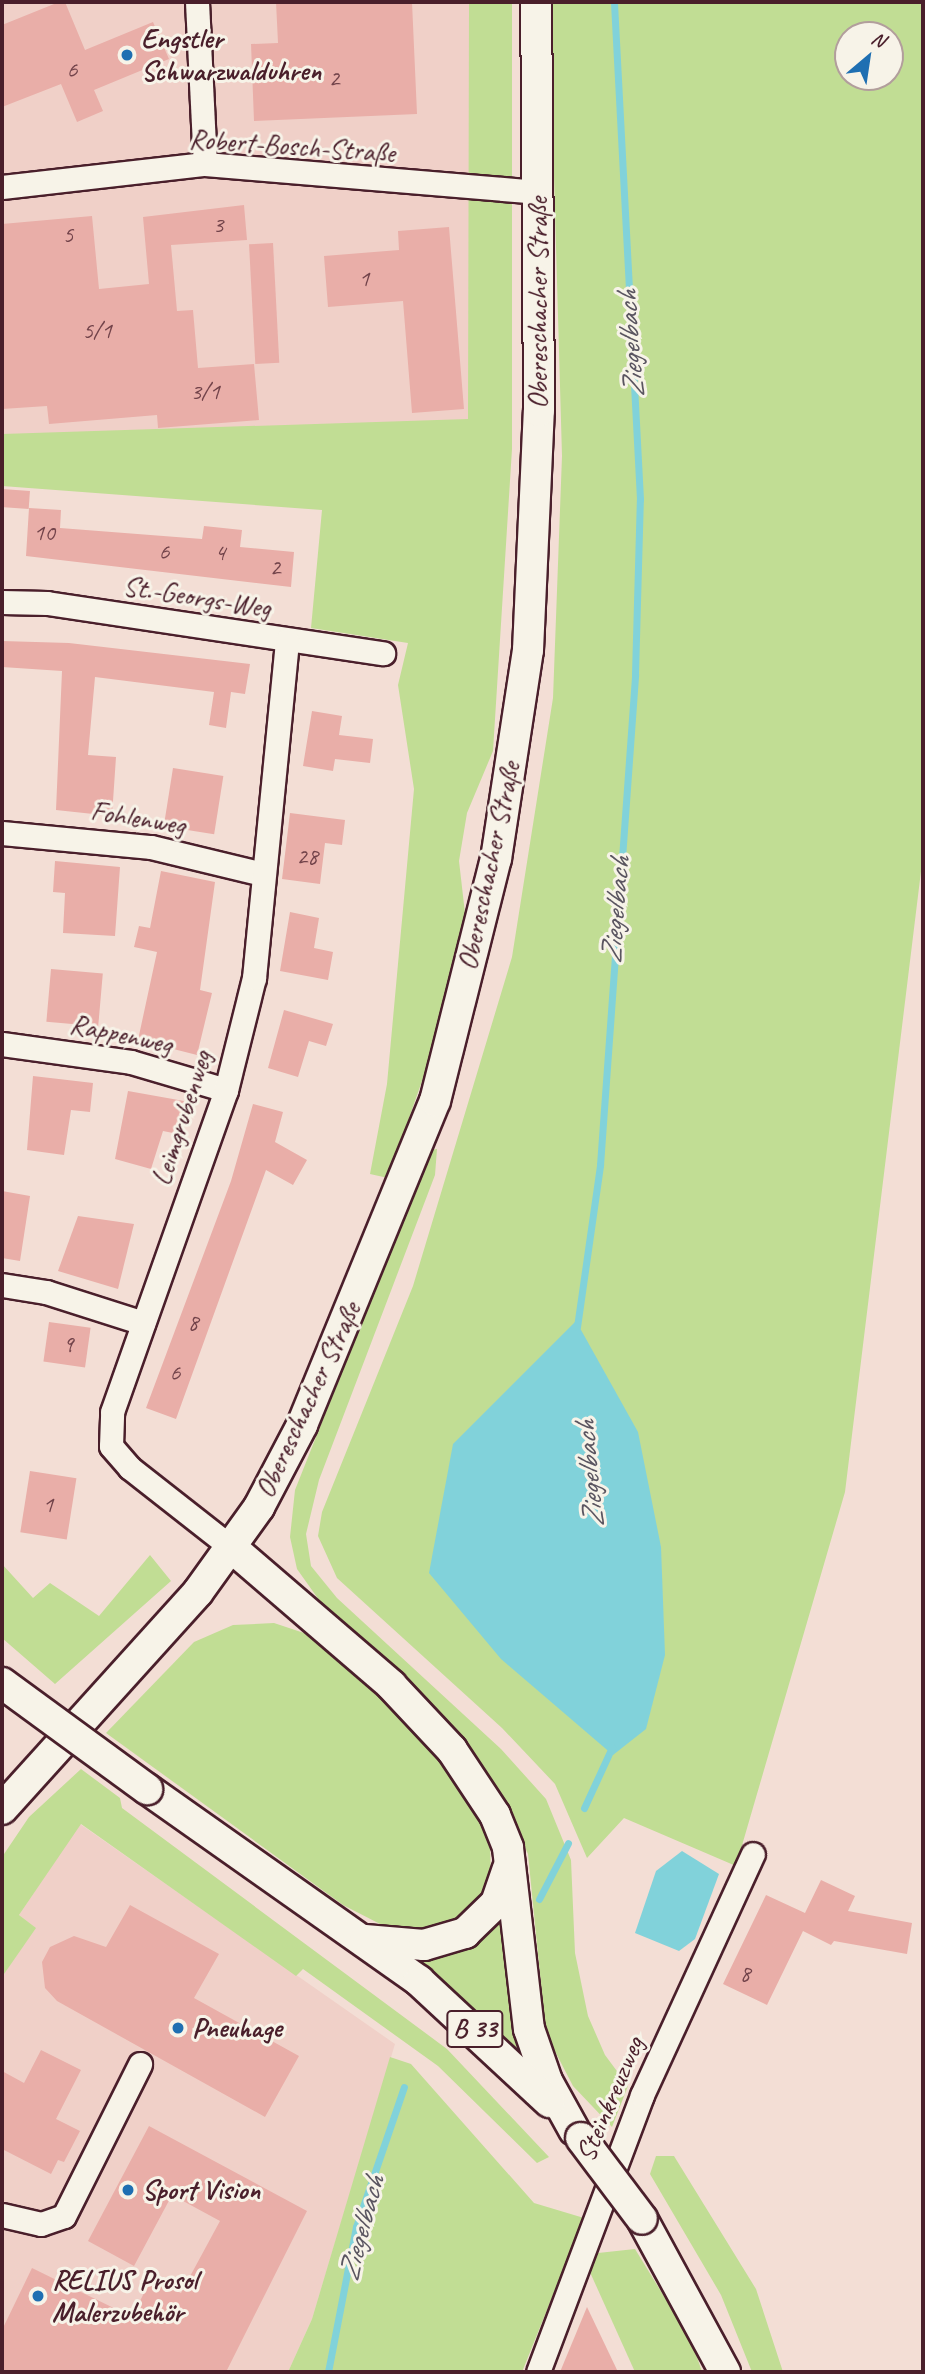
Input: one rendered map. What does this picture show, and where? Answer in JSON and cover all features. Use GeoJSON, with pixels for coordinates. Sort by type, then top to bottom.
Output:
{"type":"FeatureCollection","features":[{"type":"Feature","properties":{"kind":"main road","name":"Obereschacher Straße"},"geometry":{"type":"LineString","coordinates":[[2,1809],[145,1650],[232,1548],[302,1425],[435,1101],[496,859],[528,650],[539,423],[536,2]]}},
{"type":"Feature","properties":{"kind":"main road"},"geometry":{"type":"LineString","coordinates":[[232,1548],[429,1724],[495,1815],[509,1862],[528,2029],[547,2081],[578,2134]]}},
{"type":"Feature","properties":{"kind":"main road","name":"B 33"},"geometry":{"type":"LineString","coordinates":[[2,1683],[147,1789],[365,1940],[471,2026],[578,2134],[642,2220],[725,2372]]}},
{"type":"Feature","properties":{"kind":"main road"},"geometry":{"type":"LineString","coordinates":[[365,1940],[424,1945],[465,1933],[496,1903],[509,1862]]}},
{"type":"Feature","properties":{"kind":"street"},"geometry":{"type":"LineString","coordinates":[[197,2],[205,164]]}},
{"type":"Feature","properties":{"kind":"street","name":"Robert-Bosch-Straße"},"geometry":{"type":"LineString","coordinates":[[2,187],[205,164],[537,192]]}},
{"type":"Feature","properties":{"kind":"street","name":"St.-Georgs-Weg"},"geometry":{"type":"LineString","coordinates":[[2,602],[47,603],[287,641],[383,653]]}},
{"type":"Feature","properties":{"kind":"street","name":"Leimgrubenweg"},"geometry":{"type":"LineString","coordinates":[[232,1548],[133,1472],[111,1446],[112,1412],[226,1090],[254,978],[287,641]]}},
{"type":"Feature","properties":{"kind":"street","name":"Fohlenweg"},"geometry":{"type":"LineString","coordinates":[[2,833],[151,848],[263,874]]}},
{"type":"Feature","properties":{"kind":"street","name":"Rappenweg"},"geometry":{"type":"LineString","coordinates":[[2,1044],[131,1062],[226,1090]]}},
{"type":"Feature","properties":{"kind":"street"},"geometry":{"type":"LineString","coordinates":[[2,1285],[46,1292],[143,1323]]}},
{"type":"Feature","properties":{"kind":"street","name":"Steinkreuzweg"},"geometry":{"type":"LineString","coordinates":[[538,2372],[642,2095],[752,1854]]}},
{"type":"Feature","properties":{"kind":"street"},"geometry":{"type":"LineString","coordinates":[[2,2215],[41,2224],[64,2216],[140,2064]]}},
{"type":"Feature","properties":{"kind":"shaded area"},"geometry":{"type":"Polygon","coordinates":[[[2,2],[469,2],[469,434],[2,434],[2,2]]]}},
{"type":"Feature","properties":{"kind":"shaded area"},"geometry":{"type":"Polygon","coordinates":[[[80,1824],[395,2044],[312,2319],[288,2372],[2,2372],[2,1977],[35,1928],[19,1915],[80,1824]]]}},
{"type":"Feature","properties":{"kind":"green space"},"geometry":{"type":"Polygon","coordinates":[[[469,2],[512,2],[512,449],[493,751],[467,813],[459,861],[466,922],[436,1041],[388,1178],[370,1174],[387,1084],[414,789],[398,685],[408,643],[311,628],[322,510],[2,486],[2,434],[468,419],[469,2]]]}},
{"type":"Feature","properties":{"kind":"green space"},"geometry":{"type":"Polygon","coordinates":[[[549,2],[923,2],[923,855],[845,1492],[736,1866],[624,1818],[587,1858],[555,1784],[502,1728],[337,1578],[318,1536],[322,1512],[413,1286],[512,957],[553,698],[562,456],[549,2]],[[576,1321],[661,1547],[597,1366],[576,1321]]]}},
{"type":"Feature","properties":{"kind":"green space"},"geometry":{"type":"Polygon","coordinates":[[[437,1149],[435,1175],[319,1480],[306,1534],[311,1566],[337,1598],[501,1749],[546,1799],[571,1860],[575,1953],[588,2016],[605,2055],[628,2086],[612,2127],[573,2086],[546,2034],[528,1854],[504,1801],[438,1714],[324,1607],[297,1569],[290,1537],[295,1490],[430,1150],[437,1149]]]}},
{"type":"Feature","properties":{"kind":"green space"},"geometry":{"type":"Polygon","coordinates":[[[150,1555],[171,1581],[55,1684],[2,1638],[2,1564],[33,1598],[50,1583],[99,1616],[150,1555]]]}},
{"type":"Feature","properties":{"kind":"green space"},"geometry":{"type":"Polygon","coordinates":[[[274,1623],[307,1634],[396,1707],[472,1804],[490,1846],[491,1880],[478,1908],[455,1928],[420,1934],[382,1925],[343,1905],[106,1733],[194,1642],[233,1625],[274,1623]]]}},
{"type":"Feature","properties":{"kind":"green space"},"geometry":{"type":"Polygon","coordinates":[[[81,1769],[120,1798],[122,1808],[447,2049],[549,2157],[537,2163],[438,2066],[303,1969],[296,1976],[81,1824],[19,1915],[36,1928],[2,1977],[2,1857],[29,1817],[81,1769]]]}},
{"type":"Feature","properties":{"kind":"green space"},"geometry":{"type":"Polygon","coordinates":[[[508,1896],[529,2058],[404,1955],[508,1896]]]}},
{"type":"Feature","properties":{"kind":"green space"},"geometry":{"type":"Polygon","coordinates":[[[390,2057],[411,2064],[534,2203],[584,2218],[522,2372],[288,2372],[312,2319],[390,2057]]]}},
{"type":"Feature","properties":{"kind":"green space"},"geometry":{"type":"Polygon","coordinates":[[[656,2156],[674,2156],[756,2289],[783,2372],[752,2372],[721,2295],[650,2174],[656,2156]]]}},
{"type":"Feature","properties":{"kind":"green space"},"geometry":{"type":"Polygon","coordinates":[[[635,2249],[692,2342],[702,2372],[635,2372],[589,2270],[598,2253],[635,2249]]]}},
{"type":"Feature","properties":{"kind":"water"},"geometry":{"type":"Polygon","coordinates":[[[576,1321],[638,1432],[661,1547],[665,1655],[646,1729],[613,1755],[501,1659],[429,1573],[453,1444],[576,1321]]]}},
{"type":"Feature","properties":{"kind":"water"},"geometry":{"type":"Polygon","coordinates":[[[682,1851],[719,1874],[695,1939],[679,1951],[635,1933],[656,1871],[682,1851]]]}},
{"type":"Feature","properties":{"kind":"building"},"geometry":{"type":"Polygon","coordinates":[[[65,2],[85,50],[153,22],[169,59],[94,90],[103,111],[77,122],[61,84],[2,107],[2,25],[65,2]]]}},
{"type":"Feature","properties":{"kind":"building"},"geometry":{"type":"Polygon","coordinates":[[[276,2],[412,2],[417,114],[254,121],[251,44],[278,43],[276,2]]]}},
{"type":"Feature","properties":{"kind":"building"},"geometry":{"type":"Polygon","coordinates":[[[244,205],[247,240],[171,245],[177,311],[193,310],[198,368],[254,364],[259,420],[158,428],[157,415],[49,424],[47,406],[2,409],[2,224],[92,216],[99,289],[149,284],[143,217],[244,205]]]}},
{"type":"Feature","properties":{"kind":"building"},"geometry":{"type":"Polygon","coordinates":[[[449,227],[464,409],[412,413],[403,301],[328,307],[324,256],[399,250],[398,231],[449,227]]]}},
{"type":"Feature","properties":{"kind":"building"},"geometry":{"type":"Polygon","coordinates":[[[273,243],[279,363],[255,364],[249,244],[273,243]]]}},
{"type":"Feature","properties":{"kind":"building"},"geometry":{"type":"Polygon","coordinates":[[[2,489],[30,491],[29,509],[2,507],[2,489]]]}},
{"type":"Feature","properties":{"kind":"building"},"geometry":{"type":"Polygon","coordinates":[[[29,508],[61,510],[60,528],[202,539],[204,526],[242,530],[240,547],[294,552],[291,587],[26,556],[29,508]]]}},
{"type":"Feature","properties":{"kind":"building"},"geometry":{"type":"Polygon","coordinates":[[[2,641],[69,643],[250,664],[245,694],[231,692],[226,728],[209,725],[214,692],[95,677],[88,755],[116,757],[112,816],[56,810],[62,671],[2,667],[2,641]]]}},
{"type":"Feature","properties":{"kind":"building"},"geometry":{"type":"Polygon","coordinates":[[[312,711],[342,716],[339,735],[373,739],[370,763],[335,759],[333,771],[303,766],[312,711]]]}},
{"type":"Feature","properties":{"kind":"building"},"geometry":{"type":"Polygon","coordinates":[[[173,768],[223,776],[214,834],[164,826],[173,768]]]}},
{"type":"Feature","properties":{"kind":"building"},"geometry":{"type":"Polygon","coordinates":[[[290,813],[345,820],[342,845],[325,843],[320,884],[282,879],[290,813]]]}},
{"type":"Feature","properties":{"kind":"building"},"geometry":{"type":"Polygon","coordinates":[[[55,861],[120,867],[115,936],[63,933],[65,893],[53,892],[55,861]]]}},
{"type":"Feature","properties":{"kind":"building"},"geometry":{"type":"Polygon","coordinates":[[[161,871],[215,882],[200,990],[212,993],[197,1055],[138,1040],[157,952],[134,947],[139,926],[150,928],[161,871]]]}},
{"type":"Feature","properties":{"kind":"building"},"geometry":{"type":"Polygon","coordinates":[[[290,912],[319,918],[314,948],[333,952],[328,980],[280,971],[290,912]]]}},
{"type":"Feature","properties":{"kind":"building"},"geometry":{"type":"Polygon","coordinates":[[[51,969],[103,974],[98,1026],[46,1022],[51,969]]]}},
{"type":"Feature","properties":{"kind":"building"},"geometry":{"type":"Polygon","coordinates":[[[284,1010],[333,1024],[326,1046],[309,1041],[298,1077],[268,1068],[284,1010]]]}},
{"type":"Feature","properties":{"kind":"building"},"geometry":{"type":"Polygon","coordinates":[[[33,1076],[93,1083],[90,1112],[71,1110],[64,1155],[27,1150],[33,1076]]]}},
{"type":"Feature","properties":{"kind":"building"},"geometry":{"type":"Polygon","coordinates":[[[128,1091],[184,1101],[178,1134],[163,1131],[151,1169],[115,1159],[128,1091]]]}},
{"type":"Feature","properties":{"kind":"building"},"geometry":{"type":"Polygon","coordinates":[[[253,1104],[283,1112],[275,1142],[307,1160],[293,1185],[266,1170],[176,1419],[146,1408],[231,1181],[253,1104]]]}},
{"type":"Feature","properties":{"kind":"building"},"geometry":{"type":"Polygon","coordinates":[[[2,1191],[30,1196],[20,1261],[2,1258],[2,1191]]]}},
{"type":"Feature","properties":{"kind":"building"},"geometry":{"type":"Polygon","coordinates":[[[78,1216],[134,1224],[118,1289],[58,1271],[78,1216]]]}},
{"type":"Feature","properties":{"kind":"building"},"geometry":{"type":"Polygon","coordinates":[[[49,1322],[91,1328],[85,1367],[43,1362],[49,1322]]]}},
{"type":"Feature","properties":{"kind":"building"},"geometry":{"type":"Polygon","coordinates":[[[30,1471],[76,1478],[67,1540],[20,1532],[30,1471]]]}},
{"type":"Feature","properties":{"kind":"building"},"geometry":{"type":"Polygon","coordinates":[[[821,1880],[855,1896],[848,1911],[912,1923],[907,1954],[834,1941],[831,1945],[803,1931],[767,2005],[723,1984],[766,1895],[805,1913],[821,1880]]]}},
{"type":"Feature","properties":{"kind":"building","name":"Pneuhage"},"geometry":{"type":"Polygon","coordinates":[[[130,1905],[219,1954],[194,1998],[299,2056],[265,2117],[57,2001],[45,1988],[42,1962],[50,1947],[74,1936],[106,1947],[130,1905]]]}},
{"type":"Feature","properties":{"kind":"building"},"geometry":{"type":"Polygon","coordinates":[[[41,2050],[81,2070],[56,2119],[80,2131],[64,2162],[58,2160],[51,2174],[2,2149],[2,2071],[24,2083],[41,2050]]]}},
{"type":"Feature","properties":{"kind":"building"},"geometry":{"type":"Polygon","coordinates":[[[149,2126],[307,2211],[226,2372],[2,2372],[2,2330],[32,2268],[132,2317],[151,2279],[181,2293],[220,2221],[172,2195],[134,2266],[88,2241],[149,2126]]]}},
{"type":"Feature","properties":{"kind":"building"},"geometry":{"type":"Polygon","coordinates":[[[587,2307],[618,2372],[560,2372],[587,2307]]]}},
{"type":"Feature","properties":{"kind":"waterway","name":"Ziegelbach"},"geometry":{"type":"LineString","coordinates":[[577,1327],[600,1165],[635,674],[640,499],[614,2]]}},
{"type":"Feature","properties":{"kind":"waterway","name":"Ziegelbach"},"geometry":{"type":"LineString","coordinates":[[584,1808],[612,1747]]}},
{"type":"Feature","properties":{"kind":"waterway","name":"Ziegelbach"},"geometry":{"type":"LineString","coordinates":[[539,1899],[568,1843]]}},
{"type":"Feature","properties":{"kind":"waterway","name":"Ziegelbach"},"geometry":{"type":"LineString","coordinates":[[328,2372],[356,2227],[404,2087]]}},
{"type":"Feature","properties":{"kind":"place","name":"Engstler Schwarzwalduhren"},"geometry":{"type":"Point","coordinates":[127,55]}},
{"type":"Feature","properties":{"kind":"place","name":"Pneuhage"},"geometry":{"type":"Point","coordinates":[178,2028]}},
{"type":"Feature","properties":{"kind":"place","name":"Sport Vision"},"geometry":{"type":"Point","coordinates":[128,2190]}},
{"type":"Feature","properties":{"kind":"place","name":"RELIUS Prosol Malerzubehör"},"geometry":{"type":"Point","coordinates":[38,2296]}}]}
